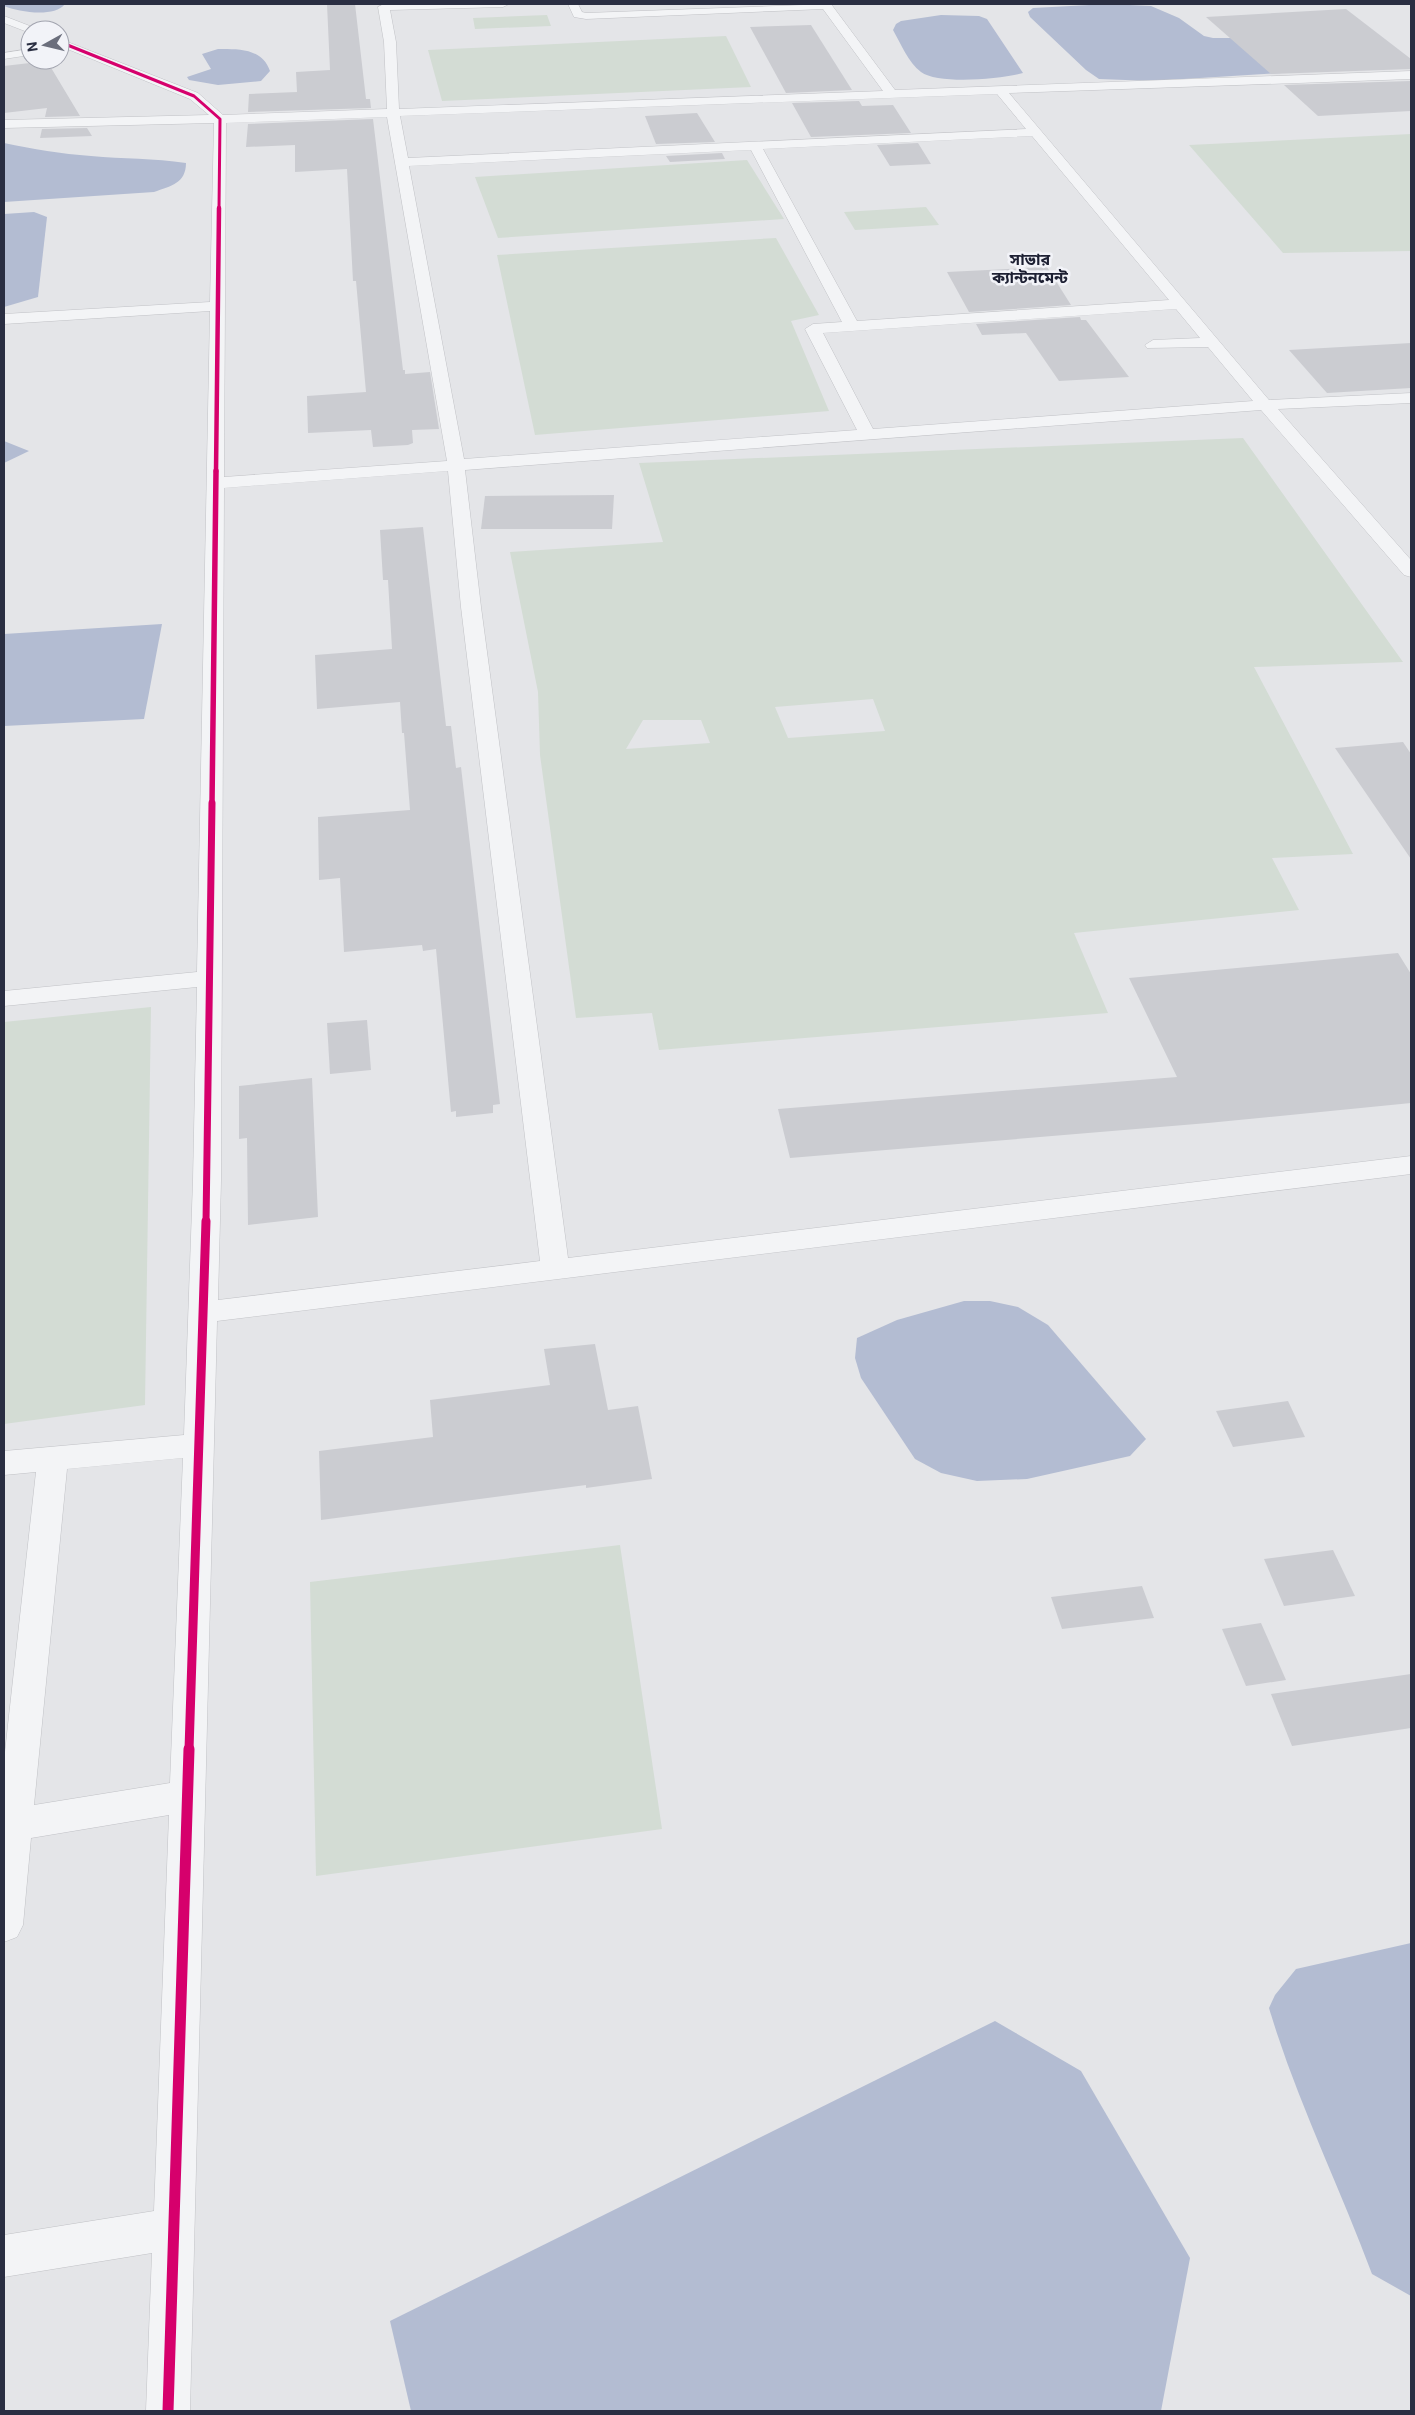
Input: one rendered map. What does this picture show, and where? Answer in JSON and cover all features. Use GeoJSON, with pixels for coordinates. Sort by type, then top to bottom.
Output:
{"type":"FeatureCollection","features":[{"type":"Feature","properties":{"kind":"street"},"geometry":{"type":"LineString","coordinates":[[503,4],[384,7],[390,42],[393,113],[456,465],[471,607],[554,1269]]}},
{"type":"Feature","properties":{"kind":"street"},"geometry":{"type":"LineString","coordinates":[[574,4],[578,15],[586,16],[826,5],[892,95]]}},
{"type":"Feature","properties":{"kind":"street"},"geometry":{"type":"LineString","coordinates":[[4,19],[20,26]]}},
{"type":"Feature","properties":{"kind":"street"},"geometry":{"type":"LineString","coordinates":[[70,47],[194,96],[220,119],[214,484],[207,1180],[168,2411]]}},
{"type":"Feature","properties":{"kind":"street"},"geometry":{"type":"LineString","coordinates":[[4,56],[20,54]]}},
{"type":"Feature","properties":{"kind":"street"},"geometry":{"type":"LineString","coordinates":[[4,124],[393,113],[1411,75]]}},
{"type":"Feature","properties":{"kind":"street"},"geometry":{"type":"LineString","coordinates":[[1000,90],[1265,405],[1411,570]]}},
{"type":"Feature","properties":{"kind":"street"},"geometry":{"type":"LineString","coordinates":[[402,162],[1036,132]]}},
{"type":"Feature","properties":{"kind":"street"},"geometry":{"type":"LineString","coordinates":[[755,146],[852,327]]}},
{"type":"Feature","properties":{"kind":"street"},"geometry":{"type":"LineString","coordinates":[[866,434],[813,329],[1180,304]]}},
{"type":"Feature","properties":{"kind":"street"},"geometry":{"type":"LineString","coordinates":[[4,319],[217,306]]}},
{"type":"Feature","properties":{"kind":"street"},"geometry":{"type":"LineString","coordinates":[[1153,346],[1213,342]]}},
{"type":"Feature","properties":{"kind":"street"},"geometry":{"type":"LineString","coordinates":[[214,484],[1265,405],[1411,398]]}},
{"type":"Feature","properties":{"kind":"street"},"geometry":{"type":"LineString","coordinates":[[4,998],[209,978]]}},
{"type":"Feature","properties":{"kind":"street"},"geometry":{"type":"LineString","coordinates":[[203,1312],[1411,1165]]}},
{"type":"Feature","properties":{"kind":"street"},"geometry":{"type":"LineString","coordinates":[[4,1463],[198,1445]]}},
{"type":"Feature","properties":{"kind":"street"},"geometry":{"type":"LineString","coordinates":[[4,1926],[9,1826],[54,1459]]}},
{"type":"Feature","properties":{"kind":"street"},"geometry":{"type":"LineString","coordinates":[[9,1826],[187,1796]]}},
{"type":"Feature","properties":{"kind":"street"},"geometry":{"type":"LineString","coordinates":[[4,2256],[174,2229]]}},
{"type":"Feature","properties":{"kind":"shaded area"},"geometry":{"type":"Polygon","coordinates":[[[547,15],[551,26],[475,29],[473,18],[547,15]]]}},
{"type":"Feature","properties":{"kind":"shaded area"},"geometry":{"type":"Polygon","coordinates":[[[726,36],[751,87],[442,101],[428,50],[726,36]]]}},
{"type":"Feature","properties":{"kind":"shaded area"},"geometry":{"type":"Polygon","coordinates":[[[1411,134],[1411,251],[1283,253],[1189,145],[1411,134]]]}},
{"type":"Feature","properties":{"kind":"shaded area"},"geometry":{"type":"Polygon","coordinates":[[[747,160],[784,219],[498,238],[475,177],[747,160]]]}},
{"type":"Feature","properties":{"kind":"shaded area"},"geometry":{"type":"Polygon","coordinates":[[[926,207],[939,225],[855,230],[844,212],[926,207]]]}},
{"type":"Feature","properties":{"kind":"shaded area"},"geometry":{"type":"Polygon","coordinates":[[[776,238],[819,315],[791,321],[829,411],[535,435],[497,255],[776,238]]]}},
{"type":"Feature","properties":{"kind":"shaded area"},"geometry":{"type":"Polygon","coordinates":[[[1243,438],[1403,662],[1254,667],[1353,854],[1272,858],[1299,910],[1074,933],[1108,1013],[659,1050],[652,1013],[576,1018],[540,755],[538,692],[510,552],[663,542],[639,463],[1243,438]],[[873,699],[775,707],[788,738],[885,731],[873,699]],[[643,720],[626,749],[710,743],[701,720],[643,720]]]}},
{"type":"Feature","properties":{"kind":"shaded area"},"geometry":{"type":"Polygon","coordinates":[[[151,1007],[145,1405],[4,1424],[4,1022],[151,1007]]]}},
{"type":"Feature","properties":{"kind":"shaded area"},"geometry":{"type":"Polygon","coordinates":[[[620,1545],[662,1829],[316,1876],[310,1582],[620,1545]]]}},
{"type":"Feature","properties":{"kind":"water"},"geometry":{"type":"Polygon","coordinates":[[[4,4],[65,4],[53,11],[27,12],[4,6],[4,4]]]}},
{"type":"Feature","properties":{"kind":"water"},"geometry":{"type":"Polygon","coordinates":[[[1108,4],[1151,6],[1179,18],[1204,36],[1213,38],[1253,38],[1297,72],[1152,81],[1099,79],[1086,70],[1030,17],[1028,12],[1033,8],[1108,4]]]}},
{"type":"Feature","properties":{"kind":"water"},"geometry":{"type":"Polygon","coordinates":[[[941,15],[979,16],[987,19],[1023,73],[986,79],[955,80],[929,76],[921,72],[909,58],[893,30],[896,24],[901,21],[941,15]]]}},
{"type":"Feature","properties":{"kind":"water"},"geometry":{"type":"Polygon","coordinates":[[[218,49],[248,51],[261,58],[270,71],[261,81],[218,85],[189,80],[187,77],[211,69],[202,54],[218,49]]]}},
{"type":"Feature","properties":{"kind":"water"},"geometry":{"type":"Polygon","coordinates":[[[4,143],[69,154],[186,163],[183,175],[176,183],[154,192],[4,202],[4,143]]]}},
{"type":"Feature","properties":{"kind":"water"},"geometry":{"type":"Polygon","coordinates":[[[34,212],[47,217],[38,297],[4,307],[4,214],[34,212]]]}},
{"type":"Feature","properties":{"kind":"water"},"geometry":{"type":"Polygon","coordinates":[[[4,441],[29,451],[4,463],[4,441]]]}},
{"type":"Feature","properties":{"kind":"water"},"geometry":{"type":"Polygon","coordinates":[[[162,624],[144,719],[4,726],[4,634],[162,624]]]}},
{"type":"Feature","properties":{"kind":"water"},"geometry":{"type":"Polygon","coordinates":[[[964,1301],[990,1301],[1018,1307],[1048,1325],[1146,1439],[1130,1456],[1027,1479],[977,1481],[941,1473],[915,1459],[861,1378],[855,1358],[857,1338],[897,1320],[964,1301]]]}},
{"type":"Feature","properties":{"kind":"water"},"geometry":{"type":"Polygon","coordinates":[[[1411,1943],[1411,2296],[1372,2274],[1305,2109],[1269,2008],[1275,1995],[1296,1969],[1411,1943]]]}},
{"type":"Feature","properties":{"kind":"water"},"geometry":{"type":"Polygon","coordinates":[[[995,2021],[1081,2071],[1190,2258],[1161,2411],[411,2411],[390,2321],[995,2021]]]}},
{"type":"Feature","properties":{"kind":"building"},"geometry":{"type":"Polygon","coordinates":[[[327,4],[355,4],[366,99],[370,99],[371,108],[248,112],[249,94],[297,92],[296,72],[330,70],[327,4]]]}},
{"type":"Feature","properties":{"kind":"building"},"geometry":{"type":"Polygon","coordinates":[[[1346,9],[1411,59],[1411,69],[1271,74],[1206,17],[1346,9]]]}},
{"type":"Feature","properties":{"kind":"building"},"geometry":{"type":"Polygon","coordinates":[[[811,25],[852,90],[786,93],[750,27],[811,25]]]}},
{"type":"Feature","properties":{"kind":"building"},"geometry":{"type":"Polygon","coordinates":[[[20,64],[20,70],[52,70],[80,116],[45,117],[47,108],[4,113],[4,66],[20,64]]]}},
{"type":"Feature","properties":{"kind":"building"},"geometry":{"type":"Polygon","coordinates":[[[1411,81],[1411,111],[1318,116],[1284,85],[1411,81]]]}},
{"type":"Feature","properties":{"kind":"building"},"geometry":{"type":"Polygon","coordinates":[[[859,101],[862,106],[893,105],[911,133],[811,137],[792,103],[859,101]]]}},
{"type":"Feature","properties":{"kind":"building"},"geometry":{"type":"Polygon","coordinates":[[[697,113],[715,142],[656,144],[645,116],[697,113]]]}},
{"type":"Feature","properties":{"kind":"building"},"geometry":{"type":"Polygon","coordinates":[[[373,119],[403,370],[405,370],[405,374],[430,372],[439,429],[412,430],[413,443],[408,445],[373,447],[371,430],[308,433],[307,396],[366,392],[356,281],[353,281],[347,169],[295,172],[295,145],[246,147],[248,124],[373,119]]]}},
{"type":"Feature","properties":{"kind":"building"},"geometry":{"type":"Polygon","coordinates":[[[87,128],[92,136],[40,138],[42,129],[87,128]]]}},
{"type":"Feature","properties":{"kind":"building"},"geometry":{"type":"Polygon","coordinates":[[[918,143],[931,164],[890,166],[877,145],[918,143]]]}},
{"type":"Feature","properties":{"kind":"building"},"geometry":{"type":"Polygon","coordinates":[[[722,153],[725,159],[670,162],[666,156],[722,153]]]}},
{"type":"Feature","properties":{"kind":"building"},"geometry":{"type":"Polygon","coordinates":[[[1047,267],[1071,305],[969,312],[947,272],[1047,267]]]}},
{"type":"Feature","properties":{"kind":"building"},"geometry":{"type":"Polygon","coordinates":[[[1080,317],[1081,320],[1086,320],[1129,377],[1059,381],[1026,333],[982,335],[976,324],[1080,317]]]}},
{"type":"Feature","properties":{"kind":"building"},"geometry":{"type":"Polygon","coordinates":[[[1411,343],[1411,388],[1327,393],[1289,350],[1411,343]]]}},
{"type":"Feature","properties":{"kind":"building"},"geometry":{"type":"Polygon","coordinates":[[[614,495],[612,529],[481,529],[485,496],[614,495]]]}},
{"type":"Feature","properties":{"kind":"building"},"geometry":{"type":"Polygon","coordinates":[[[423,527],[446,726],[451,726],[456,768],[461,767],[500,1104],[493,1105],[493,1113],[456,1117],[456,1111],[451,1112],[436,949],[423,951],[422,945],[344,952],[340,878],[319,880],[318,817],[410,810],[400,702],[317,709],[315,655],[392,649],[388,580],[383,580],[380,530],[423,527]]]}},
{"type":"Feature","properties":{"kind":"building"},"geometry":{"type":"Polygon","coordinates":[[[1403,742],[1411,754],[1411,859],[1335,748],[1403,742]]]}},
{"type":"Feature","properties":{"kind":"building"},"geometry":{"type":"Polygon","coordinates":[[[1398,953],[1411,974],[1411,1103],[1208,1123],[790,1158],[778,1109],[1177,1077],[1129,978],[1398,953]]]}},
{"type":"Feature","properties":{"kind":"building"},"geometry":{"type":"Polygon","coordinates":[[[367,1020],[371,1070],[330,1074],[327,1023],[367,1020]]]}},
{"type":"Feature","properties":{"kind":"building"},"geometry":{"type":"Polygon","coordinates":[[[312,1078],[318,1217],[248,1225],[247,1138],[239,1139],[239,1086],[312,1078]]]}},
{"type":"Feature","properties":{"kind":"building"},"geometry":{"type":"Polygon","coordinates":[[[595,1344],[608,1410],[638,1406],[652,1479],[586,1488],[586,1485],[321,1520],[319,1451],[433,1437],[430,1400],[550,1385],[544,1349],[595,1344]]]}},
{"type":"Feature","properties":{"kind":"building"},"geometry":{"type":"Polygon","coordinates":[[[1288,1401],[1305,1437],[1233,1447],[1216,1411],[1288,1401]]]}},
{"type":"Feature","properties":{"kind":"building"},"geometry":{"type":"Polygon","coordinates":[[[1333,1550],[1355,1596],[1284,1606],[1264,1559],[1333,1550]]]}},
{"type":"Feature","properties":{"kind":"building"},"geometry":{"type":"Polygon","coordinates":[[[1142,1586],[1154,1618],[1062,1629],[1051,1597],[1142,1586]]]}},
{"type":"Feature","properties":{"kind":"building"},"geometry":{"type":"Polygon","coordinates":[[[1261,1623],[1286,1680],[1246,1686],[1222,1629],[1261,1623]]]}},
{"type":"Feature","properties":{"kind":"building"},"geometry":{"type":"Polygon","coordinates":[[[1411,1674],[1411,1728],[1292,1746],[1271,1694],[1411,1674]]]}},
{"type":"Feature","properties":{"kind":"cycle path"},"geometry":{"type":"LineString","coordinates":[[70,46],[194,96],[220,119],[207,1180],[168,2411]]}},
{"type":"Feature","properties":{"kind":"district","name":"সাভার ক্যান্টনমেন্ট"},"geometry":{"type":"Point","coordinates":[1030,268]}}]}
